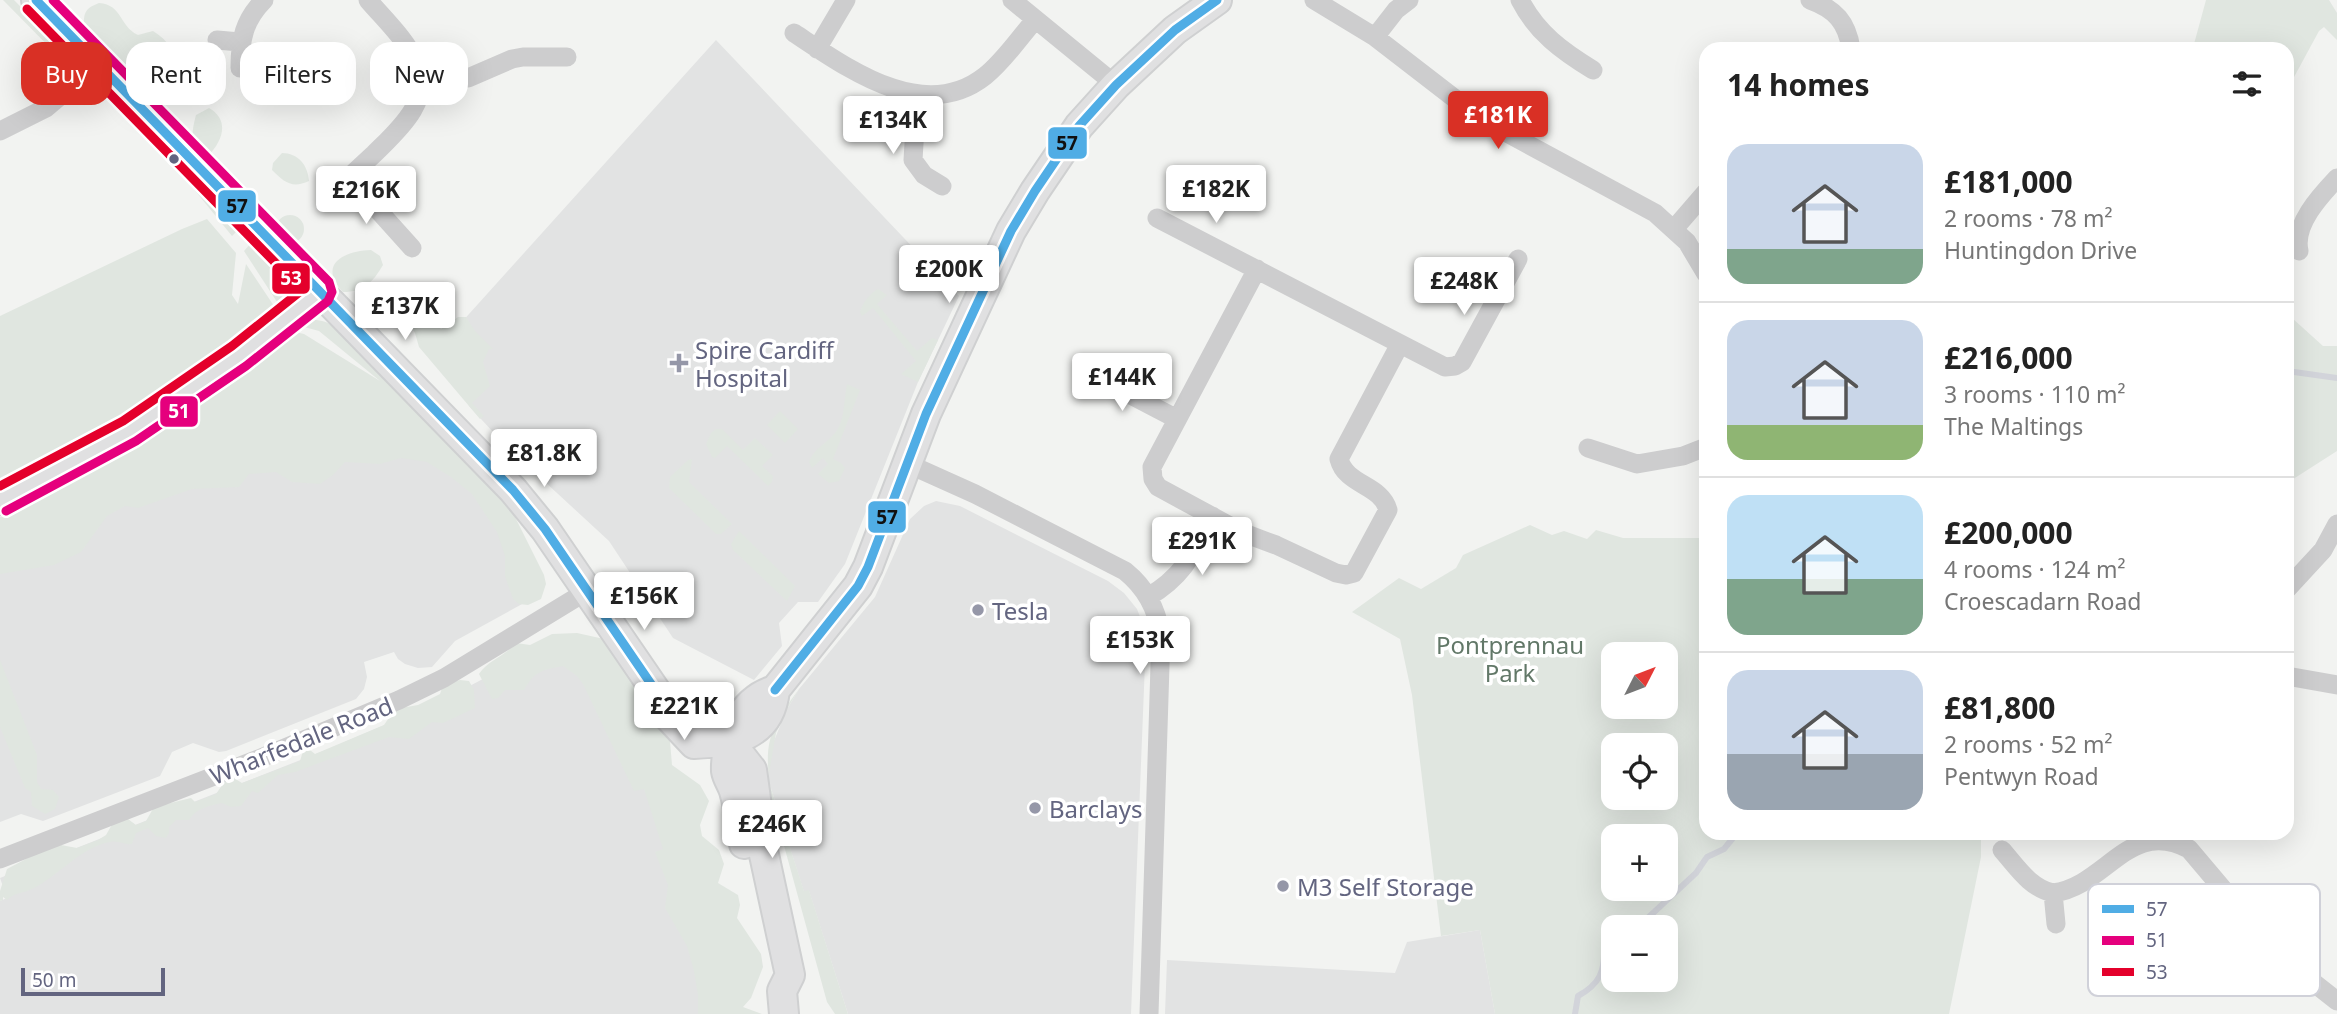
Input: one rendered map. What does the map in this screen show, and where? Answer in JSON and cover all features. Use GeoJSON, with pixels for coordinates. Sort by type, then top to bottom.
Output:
{"type":"FeatureCollection","features":[{"type":"Feature","properties":{"kind":"street"},"geometry":{"type":"LineString","coordinates":[[36,0],[77,42]]}},
{"type":"Feature","properties":{"kind":"street"},"geometry":{"type":"LineString","coordinates":[[217,40],[240,42],[250,16],[264,0]]}},
{"type":"Feature","properties":{"kind":"street"},"geometry":{"type":"LineString","coordinates":[[368,0],[403,42]]}},
{"type":"Feature","properties":{"kind":"street"},"geometry":{"type":"LineString","coordinates":[[817,48],[846,0]]}},
{"type":"Feature","properties":{"kind":"street"},"geometry":{"type":"LineString","coordinates":[[1012,0],[1116,85]]}},
{"type":"Feature","properties":{"kind":"street"},"geometry":{"type":"LineString","coordinates":[[730,742],[759,728],[774,706],[775,690],[858,586],[879,542],[926,414],[1011,231],[1059,153],[1116,85],[1175,30],[1217,0]]}},
{"type":"Feature","properties":{"kind":"street"},"geometry":{"type":"LineString","coordinates":[[1314,0],[1375,37],[1467,108],[1507,133],[1655,213],[1687,242],[1699,262]]}},
{"type":"Feature","properties":{"kind":"street"},"geometry":{"type":"LineString","coordinates":[[1375,37],[1396,10],[1409,0]]}},
{"type":"Feature","properties":{"kind":"street"},"geometry":{"type":"LineString","coordinates":[[1520,0],[1545,36],[1593,69]]}},
{"type":"Feature","properties":{"kind":"street"},"geometry":{"type":"LineString","coordinates":[[1810,0],[1837,14],[1844,23],[1849,42]]}},
{"type":"Feature","properties":{"kind":"street"},"geometry":{"type":"LineString","coordinates":[[794,33],[838,64],[863,77],[917,94],[933,95],[954,92],[985,76],[1035,20]]}},
{"type":"Feature","properties":{"kind":"street"},"geometry":{"type":"LineString","coordinates":[[468,78],[512,59],[567,57]]}},
{"type":"Feature","properties":{"kind":"street"},"geometry":{"type":"LineString","coordinates":[[112,78],[513,490],[545,529],[662,700],[704,723],[730,742],[752,771],[763,850],[790,975],[783,1002]]}},
{"type":"Feature","properties":{"kind":"street"},"geometry":{"type":"LineString","coordinates":[[917,94],[913,160],[924,175],[942,186]]}},
{"type":"Feature","properties":{"kind":"street"},"geometry":{"type":"LineString","coordinates":[[0,131],[50,105]]}},
{"type":"Feature","properties":{"kind":"street"},"geometry":{"type":"LineString","coordinates":[[412,248],[342,184],[401,127],[415,105]]}},
{"type":"Feature","properties":{"kind":"street"},"geometry":{"type":"LineString","coordinates":[[2299,251],[2297,241],[2302,227],[2318,200],[2337,178]]}},
{"type":"Feature","properties":{"kind":"street"},"geometry":{"type":"LineString","coordinates":[[1674,229],[1699,200]]}},
{"type":"Feature","properties":{"kind":"street"},"geometry":{"type":"LineString","coordinates":[[1157,218],[1445,367],[1462,362],[1518,259]]}},
{"type":"Feature","properties":{"kind":"street"},"geometry":{"type":"LineString","coordinates":[[1257,269],[1152,467],[1153,479],[1158,487],[1241,532],[1336,573],[1354,573],[1388,510],[1385,501],[1377,493],[1349,477],[1339,459],[1400,344]]}},
{"type":"Feature","properties":{"kind":"street"},"geometry":{"type":"LineString","coordinates":[[0,500],[129,432],[239,356],[320,291]]}},
{"type":"Feature","properties":{"kind":"street"},"geometry":{"type":"LineString","coordinates":[[1085,371],[1177,419]]}},
{"type":"Feature","properties":{"kind":"street"},"geometry":{"type":"LineString","coordinates":[[1588,448],[1637,464],[1682,456],[1699,450]]}},
{"type":"Feature","properties":{"kind":"street"},"geometry":{"type":"LineString","coordinates":[[906,463],[975,494],[1125,571],[1138,582],[1157,614],[1161,634],[1149,1014]]}},
{"type":"Feature","properties":{"kind":"street"},"geometry":{"type":"LineString","coordinates":[[1148,597],[1175,579],[1184,569],[1212,516]]}},
{"type":"Feature","properties":{"kind":"street"},"geometry":{"type":"LineString","coordinates":[[2294,581],[2323,550],[2337,524]]}},
{"type":"Feature","properties":{"kind":"street","name":"Wharfedale Road"},"geometry":{"type":"LineString","coordinates":[[0,859],[261,758],[399,700],[444,678],[587,591]]}},
{"type":"Feature","properties":{"kind":"street"},"geometry":{"type":"LineString","coordinates":[[2294,678],[2337,685]]}},
{"type":"Feature","properties":{"kind":"street"},"geometry":{"type":"LineString","coordinates":[[2002,850],[2031,883],[2053,893],[2066,891],[2079,884],[2140,843],[2149,840]]}},
{"type":"Feature","properties":{"kind":"street"},"geometry":{"type":"LineString","coordinates":[[2171,840],[2189,849],[2219,884]]}},
{"type":"Feature","properties":{"kind":"street"},"geometry":{"type":"LineString","coordinates":[[2053,893],[2056,924]]}},
{"type":"Feature","properties":{"kind":"street"},"geometry":{"type":"LineString","coordinates":[[2320,987],[2337,1001]]}},
{"type":"Feature","properties":{"kind":"shaded area","name":"Spire Cardiff Hospital"},"geometry":{"type":"Polygon","coordinates":[[[716,40],[959,296],[918,382],[845,564],[818,602],[798,602],[779,623],[782,646],[754,680],[673,638],[609,541],[506,446],[469,406],[451,334],[716,40]]]}},
{"type":"Feature","properties":{"kind":"shaded area"},"geometry":{"type":"Polygon","coordinates":[[[425,432],[533,568],[524,603],[455,641],[432,667],[418,668],[405,664],[394,652],[364,662],[367,677],[364,689],[356,699],[226,751],[219,752],[193,743],[172,752],[160,776],[43,821],[21,814],[0,822],[0,561],[123,500],[425,432]]]}},
{"type":"Feature","properties":{"kind":"shaded area"},"geometry":{"type":"Polygon","coordinates":[[[936,501],[960,506],[1108,581],[1124,593],[1137,609],[1142,622],[1146,638],[1131,1014],[848,1014],[809,891],[804,892],[768,779],[772,746],[786,711],[799,689],[875,597],[910,519],[924,506],[936,501]]]}},
{"type":"Feature","properties":{"kind":"shaded area"},"geometry":{"type":"Polygon","coordinates":[[[590,647],[633,737],[716,1014],[0,1014],[0,901],[7,898],[0,878],[326,750],[441,701],[542,648],[590,647]]]}},
{"type":"Feature","properties":{"kind":"shaded area"},"geometry":{"type":"Polygon","coordinates":[[[1480,930],[1495,1014],[1165,1014],[1167,960],[1395,973],[1407,942],[1480,930]]]}},
{"type":"Feature","properties":{"kind":"green space"},"geometry":{"type":"Polygon","coordinates":[[[3,0],[14,0],[55,42],[44,42],[3,0]]]}},
{"type":"Feature","properties":{"kind":"green space"},"geometry":{"type":"Polygon","coordinates":[[[2206,0],[2329,0],[2337,13],[2337,40],[2324,27],[2319,31],[2294,77],[2294,42],[2195,42],[2206,0]]]}},
{"type":"Feature","properties":{"kind":"green space"},"geometry":{"type":"Polygon","coordinates":[[[99,3],[107,5],[138,35],[153,31],[166,42],[126,42],[126,70],[112,56],[112,42],[99,42],[84,27],[86,11],[99,3]]]}},
{"type":"Feature","properties":{"kind":"green space"},"geometry":{"type":"Polygon","coordinates":[[[209,108],[220,118],[222,131],[208,156],[201,154],[194,146],[193,134],[196,115],[209,108]]]}},
{"type":"Feature","properties":{"kind":"green space"},"geometry":{"type":"Polygon","coordinates":[[[282,153],[293,155],[301,161],[307,170],[309,181],[289,183],[272,170],[273,163],[282,153]]]}},
{"type":"Feature","properties":{"kind":"green space"},"geometry":{"type":"Polygon","coordinates":[[[181,169],[239,229],[232,236],[179,171],[181,169]]]}},
{"type":"Feature","properties":{"kind":"green space"},"geometry":{"type":"Polygon","coordinates":[[[290,215],[300,219],[304,229],[300,239],[290,243],[280,239],[276,229],[280,219],[290,215]]]}},
{"type":"Feature","properties":{"kind":"green space"},"geometry":{"type":"Polygon","coordinates":[[[207,219],[236,253],[232,295],[238,304],[246,264],[276,309],[234,342],[291,331],[304,334],[380,381],[319,331],[297,325],[316,320],[336,327],[483,474],[515,517],[544,575],[546,584],[541,599],[528,605],[519,604],[513,599],[505,576],[505,556],[497,532],[472,494],[427,462],[401,458],[380,464],[345,462],[320,484],[292,482],[276,472],[249,474],[239,487],[192,489],[138,508],[125,506],[107,516],[81,552],[54,565],[0,574],[0,517],[122,451],[196,396],[137,405],[130,413],[127,426],[0,496],[0,316],[207,219]]]}},
{"type":"Feature","properties":{"kind":"green space"},"geometry":{"type":"Polygon","coordinates":[[[252,242],[273,262],[282,276],[283,294],[279,305],[244,251],[252,242]]]}},
{"type":"Feature","properties":{"kind":"green space"},"geometry":{"type":"Polygon","coordinates":[[[371,250],[380,256],[383,265],[379,271],[362,288],[343,292],[333,274],[337,261],[352,253],[371,250]]]}},
{"type":"Feature","properties":{"kind":"green space"},"geometry":{"type":"Polygon","coordinates":[[[878,289],[887,295],[877,304],[917,351],[932,338],[938,340],[918,382],[901,374],[916,361],[873,308],[862,316],[860,312],[867,299],[878,289]]]}},
{"type":"Feature","properties":{"kind":"green space"},"geometry":{"type":"Polygon","coordinates":[[[412,294],[426,305],[441,329],[458,317],[466,317],[475,331],[493,349],[489,349],[483,362],[490,386],[472,403],[484,416],[480,419],[419,347],[415,333],[402,311],[405,301],[412,294]]]}},
{"type":"Feature","properties":{"kind":"green space"},"geometry":{"type":"Polygon","coordinates":[[[2294,320],[2323,346],[2337,346],[2337,451],[2294,479],[2294,320]]]}},
{"type":"Feature","properties":{"kind":"green space"},"geometry":{"type":"Polygon","coordinates":[[[847,384],[860,390],[833,459],[845,468],[839,481],[829,483],[818,474],[828,464],[823,458],[812,468],[809,462],[838,428],[847,384]]]}},
{"type":"Feature","properties":{"kind":"green space"},"geometry":{"type":"Polygon","coordinates":[[[780,411],[798,429],[785,443],[767,425],[780,411]]]}},
{"type":"Feature","properties":{"kind":"green space"},"geometry":{"type":"Polygon","coordinates":[[[716,429],[722,429],[743,450],[755,438],[773,455],[762,466],[773,476],[768,486],[727,446],[715,458],[712,457],[706,444],[716,429]]]}},
{"type":"Feature","properties":{"kind":"green space"},"geometry":{"type":"Polygon","coordinates":[[[692,459],[689,482],[732,524],[721,534],[716,534],[669,488],[670,477],[692,459]]]}},
{"type":"Feature","properties":{"kind":"green space","name":"Pontprennau Park"},"geometry":{"type":"Polygon","coordinates":[[[1530,525],[1552,535],[1564,531],[1587,539],[1596,530],[1623,538],[1699,538],[1699,840],[1981,840],[1981,857],[1949,1014],[1495,1014],[1480,930],[1441,936],[1412,695],[1400,639],[1352,612],[1399,578],[1421,589],[1456,568],[1463,555],[1530,525]]]}},
{"type":"Feature","properties":{"kind":"green space"},"geometry":{"type":"Polygon","coordinates":[[[739,531],[795,586],[787,601],[733,550],[731,544],[739,531]]]}},
{"type":"Feature","properties":{"kind":"green space"},"geometry":{"type":"Polygon","coordinates":[[[577,633],[604,639],[615,649],[649,715],[670,741],[672,765],[700,785],[709,801],[700,825],[702,836],[719,850],[724,864],[718,883],[738,895],[740,905],[737,918],[761,954],[763,967],[751,998],[743,1007],[762,1014],[698,1014],[698,995],[687,946],[665,908],[668,885],[655,852],[663,849],[644,789],[634,791],[577,676],[563,666],[550,669],[536,675],[524,690],[505,690],[498,698],[492,699],[479,674],[516,643],[530,645],[552,634],[577,633]]]}},
{"type":"Feature","properties":{"kind":"green space"},"geometry":{"type":"Polygon","coordinates":[[[0,660],[37,755],[37,782],[41,789],[53,790],[59,797],[55,809],[45,814],[32,806],[31,792],[25,788],[0,727],[0,660]]]}},
{"type":"Feature","properties":{"kind":"green space"},"geometry":{"type":"Polygon","coordinates":[[[460,680],[469,681],[474,690],[475,708],[443,723],[432,722],[409,739],[389,737],[295,772],[278,775],[258,793],[252,791],[241,806],[231,807],[222,803],[199,810],[189,820],[176,820],[169,827],[166,838],[156,836],[148,828],[136,833],[132,844],[113,842],[99,845],[28,891],[7,900],[3,897],[0,901],[0,891],[7,869],[41,851],[61,845],[77,848],[106,835],[114,821],[124,816],[136,825],[146,821],[154,807],[191,798],[195,802],[216,794],[229,775],[242,783],[300,761],[303,751],[310,750],[315,754],[384,725],[395,709],[418,705],[440,694],[443,685],[460,680]]]}},
{"type":"Feature","properties":{"kind":"green space"},"geometry":{"type":"Polygon","coordinates":[[[799,689],[776,733],[769,775],[768,753],[773,730],[799,689]]]}},
{"type":"Feature","properties":{"kind":"green space"},"geometry":{"type":"Polygon","coordinates":[[[770,784],[804,891],[809,890],[848,1014],[835,1014],[827,1002],[772,802],[770,784]]]}},
{"type":"Feature","properties":{"kind":"waterway"},"geometry":{"type":"LineString","coordinates":[[2294,372],[2337,378]]}},
{"type":"Feature","properties":{"kind":"waterway"},"geometry":{"type":"LineString","coordinates":[[1651,915],[1696,873],[1707,857],[1724,849],[1731,840]]}},
{"type":"Feature","properties":{"kind":"waterway"},"geometry":{"type":"LineString","coordinates":[[1575,1014],[1578,996],[1591,987],[1601,973]]}},
{"type":"Feature","properties":{"kind":"transit line","name":"57"},"geometry":{"type":"LineString","coordinates":[[36,0],[513,490],[545,529],[662,700]]}},
{"type":"Feature","properties":{"kind":"transit line","name":"51"},"geometry":{"type":"LineString","coordinates":[[6,511],[136,441],[246,366],[328,301],[332,292],[329,282],[53,0]]}},
{"type":"Feature","properties":{"kind":"transit line","name":"57"},"geometry":{"type":"LineString","coordinates":[[775,690],[858,586],[868,567],[926,414],[1011,231],[1035,191],[1079,126],[1116,85],[1175,30],[1217,0]]}},
{"type":"Feature","properties":{"kind":"transit line","name":"53"},"geometry":{"type":"LineString","coordinates":[[0,486],[123,421],[232,346],[302,290],[27,9]]}},
{"type":"Feature","properties":{"kind":"place","name":"Spire Cardiff Hospital"},"geometry":{"type":"Point","coordinates":[679,363]}},
{"type":"Feature","properties":{"kind":"place","name":"Tesla"},"geometry":{"type":"Point","coordinates":[978,610]}},
{"type":"Feature","properties":{"kind":"place","name":"Barclays"},"geometry":{"type":"Point","coordinates":[1035,808]}},
{"type":"Feature","properties":{"kind":"place","name":"M3 Self Storage"},"geometry":{"type":"Point","coordinates":[1283,886]}}]}
